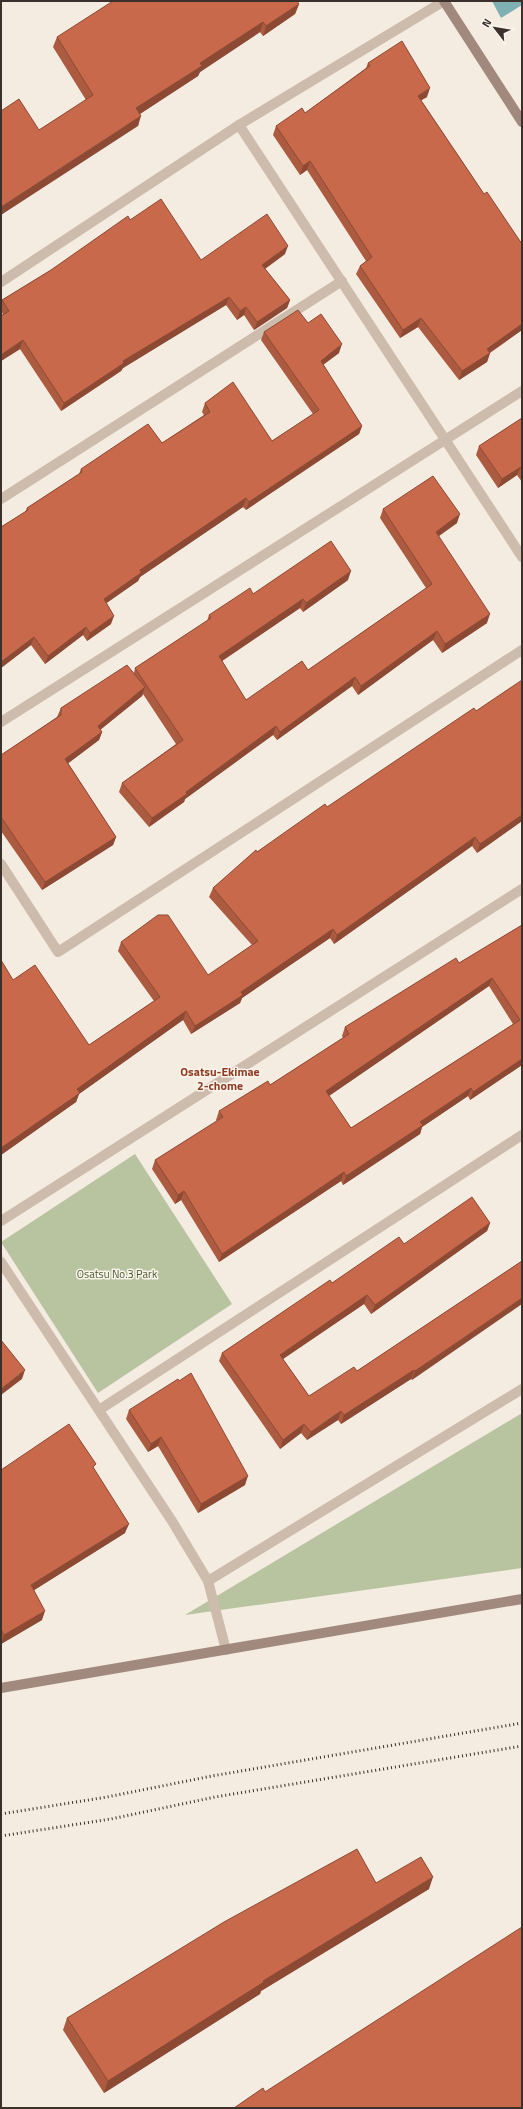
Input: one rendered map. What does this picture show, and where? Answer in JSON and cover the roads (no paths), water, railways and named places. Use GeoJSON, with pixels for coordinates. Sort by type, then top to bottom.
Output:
{"type":"FeatureCollection","features":[{"type":"Feature","properties":{"kind":"street"},"geometry":{"type":"LineString","coordinates":[[1,282],[239,125],[444,1],[522,122]]}},
{"type":"Feature","properties":{"kind":"street"},"geometry":{"type":"LineString","coordinates":[[239,125],[522,557]]}},
{"type":"Feature","properties":{"kind":"street"},"geometry":{"type":"LineString","coordinates":[[1,499],[342,281]]}},
{"type":"Feature","properties":{"kind":"street"},"geometry":{"type":"LineString","coordinates":[[1,722],[522,391]]}},
{"type":"Feature","properties":{"kind":"street"},"geometry":{"type":"LineString","coordinates":[[1,864],[58,952],[522,650]]}},
{"type":"Feature","properties":{"kind":"street"},"geometry":{"type":"LineString","coordinates":[[1,1221],[522,889]]}},
{"type":"Feature","properties":{"kind":"street"},"geometry":{"type":"LineString","coordinates":[[98,1410],[522,1135]]}},
{"type":"Feature","properties":{"kind":"street"},"geometry":{"type":"LineString","coordinates":[[1,1262],[172,1521],[208,1580],[226,1650]]}},
{"type":"Feature","properties":{"kind":"street"},"geometry":{"type":"LineString","coordinates":[[208,1580],[522,1389]]}},
{"type":"Feature","properties":{"kind":"street"},"geometry":{"type":"LineString","coordinates":[[1,1687],[522,1599]]}},
{"type":"Feature","properties":{"kind":"water"},"geometry":{"type":"Polygon","coordinates":[[[492,1],[522,1],[522,5],[501,18],[492,1]]]}},
{"type":"Feature","properties":{"kind":"railway"},"geometry":{"type":"LineString","coordinates":[[1,1814],[107,1797],[212,1776],[522,1723]]}},
{"type":"Feature","properties":{"kind":"railway"},"geometry":{"type":"LineString","coordinates":[[1,1836],[111,1819],[215,1797],[522,1746]]}},
{"type":"Feature","properties":{"kind":"district","name":"Osatsu-Ekimae 2-chome"},"geometry":{"type":"Point","coordinates":[220,1079]}},
{"type":"Feature","properties":{"kind":"park label","name":"Osatsu No.3 Park"},"geometry":{"type":"Point","coordinates":[117,1274]}}]}
